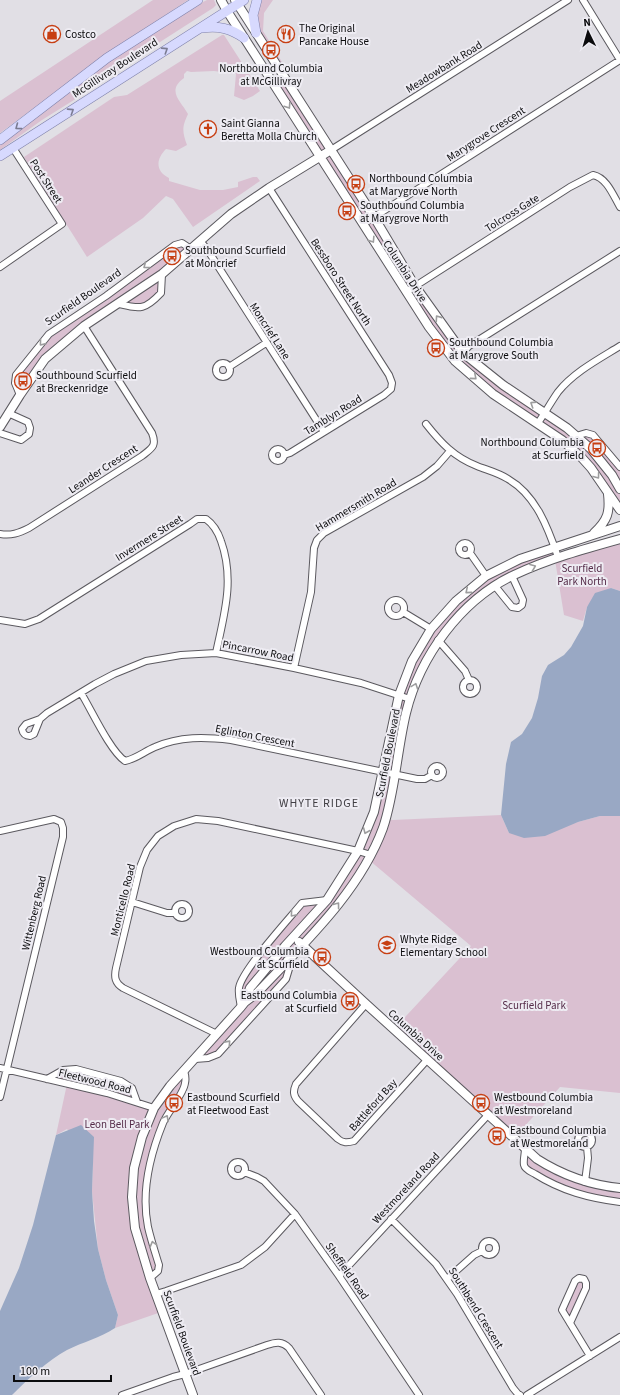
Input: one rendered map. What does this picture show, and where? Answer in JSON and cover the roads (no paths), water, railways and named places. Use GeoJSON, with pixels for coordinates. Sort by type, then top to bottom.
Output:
{"type":"FeatureCollection","features":[{"type":"Feature","properties":{"kind":"main road"},"geometry":{"type":"LineString","coordinates":[[256,33],[253,15],[257,0]]}},
{"type":"Feature","properties":{"kind":"main road","name":"McGillivray Boulevard"},"geometry":{"type":"LineString","coordinates":[[0,140],[107,58],[196,1]]}},
{"type":"Feature","properties":{"kind":"main road","name":"McGillivray Boulevard"},"geometry":{"type":"LineString","coordinates":[[0,156],[239,2]]}},
{"type":"Feature","properties":{"kind":"main road"},"geometry":{"type":"LineString","coordinates":[[199,28],[218,26],[224,27],[244,38]]}},
{"type":"Feature","properties":{"kind":"street","name":"Columbia Drive"},"geometry":{"type":"LineString","coordinates":[[221,0],[319,157],[406,292],[429,327],[455,361],[494,394],[562,440],[582,458],[592,468],[620,510]]}},
{"type":"Feature","properties":{"kind":"street","name":"Meadowbank Road"},"geometry":{"type":"LineString","coordinates":[[331,150],[568,0]]}},
{"type":"Feature","properties":{"kind":"street"},"geometry":{"type":"LineString","coordinates":[[582,0],[620,60]]}},
{"type":"Feature","properties":{"kind":"street","name":"Columbia Drive"},"geometry":{"type":"LineString","coordinates":[[239,2],[256,33],[374,217],[415,286],[463,352],[503,385],[545,413],[591,449],[612,475],[620,489]]}},
{"type":"Feature","properties":{"kind":"street","name":"Marygrove Crescent"},"geometry":{"type":"LineString","coordinates":[[363,224],[620,60]]}},
{"type":"Feature","properties":{"kind":"street","name":"Post Street"},"geometry":{"type":"LineString","coordinates":[[0,267],[62,224],[13,148]]}},
{"type":"Feature","properties":{"kind":"street"},"geometry":{"type":"LineString","coordinates":[[0,427],[45,359],[84,326],[162,274],[231,214],[269,188],[331,150]]}},
{"type":"Feature","properties":{"kind":"street","name":"Tolcross Gate"},"geometry":{"type":"LineString","coordinates":[[406,292],[593,175],[599,176],[604,181],[620,206]]}},
{"type":"Feature","properties":{"kind":"street","name":"Bessboro Street North"},"geometry":{"type":"LineString","coordinates":[[269,188],[389,375],[392,382],[391,389]]}},
{"type":"Feature","properties":{"kind":"street","name":"Moncrief Lane"},"geometry":{"type":"LineString","coordinates":[[200,241],[207,249],[324,432]]}},
{"type":"Feature","properties":{"kind":"street","name":"Scurfield Boulevard"},"geometry":{"type":"LineString","coordinates":[[20,395],[15,383],[16,375],[49,334],[106,296],[174,245],[182,243],[191,248]]}},
{"type":"Feature","properties":{"kind":"street"},"geometry":{"type":"LineString","coordinates":[[455,361],[463,352],[476,342],[620,251]]}},
{"type":"Feature","properties":{"kind":"street"},"geometry":{"type":"LineString","coordinates":[[119,304],[139,308],[146,306],[161,292],[162,274]]}},
{"type":"Feature","properties":{"kind":"street","name":"Leander Crescent"},"geometry":{"type":"LineString","coordinates":[[0,534],[8,536],[29,528],[142,456],[152,448],[155,441],[152,433],[84,326]]}},
{"type":"Feature","properties":{"kind":"street"},"geometry":{"type":"LineString","coordinates":[[229,367],[266,343]]}},
{"type":"Feature","properties":{"kind":"street"},"geometry":{"type":"LineString","coordinates":[[538,423],[559,392],[572,378],[620,346]]}},
{"type":"Feature","properties":{"kind":"street","name":"Tamblyn Road"},"geometry":{"type":"LineString","coordinates":[[284,455],[290,453],[384,395],[391,389]]}},
{"type":"Feature","properties":{"kind":"street"},"geometry":{"type":"LineString","coordinates":[[0,433],[21,440],[29,434],[30,428],[28,422],[8,413]]}},
{"type":"Feature","properties":{"kind":"street"},"geometry":{"type":"LineString","coordinates":[[426,424],[450,451],[476,466],[507,478],[522,490],[533,502],[538,511],[558,557]]}},
{"type":"Feature","properties":{"kind":"street"},"geometry":{"type":"LineString","coordinates":[[576,436],[586,433],[593,435],[620,467]]}},
{"type":"Feature","properties":{"kind":"street","name":"Hammersmith Road"},"geometry":{"type":"LineString","coordinates":[[294,668],[311,592],[314,548],[317,540],[324,533],[422,477],[437,466],[450,451]]}},
{"type":"Feature","properties":{"kind":"street"},"geometry":{"type":"LineString","coordinates":[[592,535],[607,518],[609,506],[608,491]]}},
{"type":"Feature","properties":{"kind":"street","name":"Invermere Street"},"geometry":{"type":"LineString","coordinates":[[0,620],[25,624],[39,619],[197,519],[206,518],[213,525],[220,537],[226,555],[228,569],[229,588],[216,653]]}},
{"type":"Feature","properties":{"kind":"street","name":"Scurfield Boulevard"},"geometry":{"type":"LineString","coordinates":[[243,1004],[250,988],[293,937],[327,900],[358,851],[374,812],[399,695],[412,661],[431,629],[456,600],[486,576],[520,559],[620,526]]}},
{"type":"Feature","properties":{"kind":"street","name":"Scurfield Boulevard"},"geometry":{"type":"LineString","coordinates":[[193,1395],[150,1278],[135,1228],[132,1197],[134,1168],[142,1137],[149,1118],[154,1108],[170,1086],[243,1004],[257,993],[336,908],[356,880],[371,855],[383,828],[390,803],[406,712],[422,668],[438,640],[466,609],[495,586],[512,576],[558,557],[620,539]]}},
{"type":"Feature","properties":{"kind":"street"},"geometry":{"type":"LineString","coordinates":[[470,553],[486,576]]}},
{"type":"Feature","properties":{"kind":"street"},"geometry":{"type":"LineString","coordinates":[[495,586],[512,607],[518,608],[522,605],[523,600],[512,576]]}},
{"type":"Feature","properties":{"kind":"street"},"geometry":{"type":"LineString","coordinates":[[403,612],[431,629]]}},
{"type":"Feature","properties":{"kind":"street"},"geometry":{"type":"LineString","coordinates":[[438,640],[466,671],[469,680]]}},
{"type":"Feature","properties":{"kind":"street","name":"Pincarrow Road"},"geometry":{"type":"LineString","coordinates":[[40,719],[81,692],[114,674],[146,662],[181,655],[216,653],[361,682],[410,699]]}},
{"type":"Feature","properties":{"kind":"street","name":"Eglinton Crescent"},"geometry":{"type":"LineString","coordinates":[[81,692],[113,748],[119,757],[124,761],[130,760],[152,748],[171,741],[190,738],[212,738],[231,740],[394,775],[418,779],[425,779],[432,775]]}},
{"type":"Feature","properties":{"kind":"street","name":"Wittenberg Road"},"geometry":{"type":"LineString","coordinates":[[0,831],[54,819],[61,822],[63,828],[63,837],[7,1069]]}},
{"type":"Feature","properties":{"kind":"street","name":"Monticello Road"},"geometry":{"type":"LineString","coordinates":[[217,1034],[123,988],[118,985],[116,981],[116,968],[140,867],[147,850],[158,836],[174,826],[196,819],[218,821],[371,855]]}},
{"type":"Feature","properties":{"kind":"street"},"geometry":{"type":"LineString","coordinates":[[243,1004],[238,988],[244,974],[274,936],[302,903],[327,900]]}},
{"type":"Feature","properties":{"kind":"street"},"geometry":{"type":"LineString","coordinates":[[132,902],[167,913],[175,913]]}},
{"type":"Feature","properties":{"kind":"street","name":"Columbia Drive"},"geometry":{"type":"LineString","coordinates":[[293,937],[537,1159],[550,1168],[585,1182],[620,1188]]}},
{"type":"Feature","properties":{"kind":"street"},"geometry":{"type":"LineString","coordinates":[[195,1059],[208,1058],[218,1054],[286,979],[289,969],[287,960]]}},
{"type":"Feature","properties":{"kind":"street","name":"Battleford Bay"},"geometry":{"type":"LineString","coordinates":[[366,1004],[296,1084],[294,1090],[294,1096],[298,1101],[338,1139],[348,1143],[354,1141],[427,1060]]}},
{"type":"Feature","properties":{"kind":"street","name":"Fleetwood Road"},"geometry":{"type":"LineString","coordinates":[[0,1068],[107,1093],[154,1108]]}},
{"type":"Feature","properties":{"kind":"street"},"geometry":{"type":"LineString","coordinates":[[0,1097],[7,1069]]}},
{"type":"Feature","properties":{"kind":"street","name":"Fleetwood Road"},"geometry":{"type":"LineString","coordinates":[[48,1079],[63,1070],[76,1069],[121,1081],[132,1088],[137,1102]]}},
{"type":"Feature","properties":{"kind":"street"},"geometry":{"type":"LineString","coordinates":[[150,1278],[158,1271],[159,1265],[148,1226],[146,1211],[148,1172],[151,1158],[164,1122],[183,1090],[185,1083],[184,1071]]}},
{"type":"Feature","properties":{"kind":"street","name":"Westmoreland Road"},"geometry":{"type":"LineString","coordinates":[[339,1276],[488,1115]]}},
{"type":"Feature","properties":{"kind":"street"},"geometry":{"type":"LineString","coordinates":[[585,1182],[588,1158],[587,1147]]}},
{"type":"Feature","properties":{"kind":"street"},"geometry":{"type":"LineString","coordinates":[[526,1149],[524,1165],[527,1169],[548,1182],[568,1191],[596,1199],[620,1202]]}},
{"type":"Feature","properties":{"kind":"street","name":"Sheffield Road"},"geometry":{"type":"LineString","coordinates":[[244,1172],[264,1181],[295,1214],[339,1276],[419,1395]]}},
{"type":"Feature","properties":{"kind":"street"},"geometry":{"type":"LineString","coordinates":[[156,1294],[242,1265],[265,1247],[295,1214]]}},
{"type":"Feature","properties":{"kind":"street","name":"Southbend Crescent"},"geometry":{"type":"LineString","coordinates":[[391,1219],[436,1264],[447,1279],[513,1388],[520,1395]]}},
{"type":"Feature","properties":{"kind":"street"},"geometry":{"type":"LineString","coordinates":[[447,1279],[474,1255],[482,1251]]}},
{"type":"Feature","properties":{"kind":"street"},"geometry":{"type":"LineString","coordinates":[[570,1323],[586,1288],[584,1279],[579,1278],[575,1281],[562,1310],[590,1356]]}},
{"type":"Feature","properties":{"kind":"street"},"geometry":{"type":"LineString","coordinates":[[527,1395],[620,1337]]}},
{"type":"Feature","properties":{"kind":"street"},"geometry":{"type":"LineString","coordinates":[[122,1395],[267,1345],[280,1343],[285,1344],[289,1348],[321,1395]]}},
{"type":"Feature","properties":{"kind":"water"},"geometry":{"type":"Polygon","coordinates":[[[611,588],[620,591],[620,816],[600,816],[578,822],[545,836],[524,838],[509,833],[501,815],[506,764],[511,742],[522,734],[532,718],[538,698],[542,676],[548,665],[564,655],[571,647],[583,626],[587,607],[595,593],[611,588]]]}},
{"type":"Feature","properties":{"kind":"water"},"geometry":{"type":"Polygon","coordinates":[[[81,1125],[94,1137],[92,1191],[94,1221],[98,1249],[106,1280],[118,1315],[115,1328],[103,1335],[73,1347],[52,1359],[12,1395],[0,1395],[0,1311],[19,1268],[33,1225],[56,1135],[81,1125]]]}},
{"type":"Feature","properties":{"kind":"place","name":"Costco"},"geometry":{"type":"Point","coordinates":[52,34]}},
{"type":"Feature","properties":{"kind":"place","name":"The Original Pancake House"},"geometry":{"type":"Point","coordinates":[286,34]}},
{"type":"Feature","properties":{"kind":"place","name":"Northbound Columbia at McGillivray"},"geometry":{"type":"Point","coordinates":[271,50]}},
{"type":"Feature","properties":{"kind":"place","name":"Saint Gianna Beretta Molla Church"},"geometry":{"type":"Point","coordinates":[208,129]}},
{"type":"Feature","properties":{"kind":"place","name":"Northbound Columbia at Marygrove North"},"geometry":{"type":"Point","coordinates":[356,184]}},
{"type":"Feature","properties":{"kind":"place","name":"Southbound Columbia at Marygrove North"},"geometry":{"type":"Point","coordinates":[347,211]}},
{"type":"Feature","properties":{"kind":"place","name":"Southbound Scurfield at Moncrief"},"geometry":{"type":"Point","coordinates":[172,256]}},
{"type":"Feature","properties":{"kind":"place","name":"Southbound Columbia at Marygrove South"},"geometry":{"type":"Point","coordinates":[436,348]}},
{"type":"Feature","properties":{"kind":"place","name":"Southbound Scurfield at Breckenridge"},"geometry":{"type":"Point","coordinates":[23,381]}},
{"type":"Feature","properties":{"kind":"place","name":"Northbound Columbia at Scurfield"},"geometry":{"type":"Point","coordinates":[597,448]}},
{"type":"Feature","properties":{"kind":"place","name":"Whyte Ridge Elementary School"},"geometry":{"type":"Point","coordinates":[387,945]}},
{"type":"Feature","properties":{"kind":"place","name":"Westbound Columbia at Scurfield"},"geometry":{"type":"Point","coordinates":[322,957]}},
{"type":"Feature","properties":{"kind":"place","name":"Eastbound Columbia at Scurfield"},"geometry":{"type":"Point","coordinates":[350,1001]}},
{"type":"Feature","properties":{"kind":"place","name":"Eastbound Scurfield at Fleetwood East"},"geometry":{"type":"Point","coordinates":[174,1103]}},
{"type":"Feature","properties":{"kind":"place","name":"Westbound Columbia at Westmoreland"},"geometry":{"type":"Point","coordinates":[481,1103]}},
{"type":"Feature","properties":{"kind":"place","name":"Eastbound Columbia at Westmoreland"},"geometry":{"type":"Point","coordinates":[497,1136]}},
{"type":"Feature","properties":{"kind":"district","name":"WHYTE RIDGE"},"geometry":{"type":"Point","coordinates":[319,803]}},
{"type":"Feature","properties":{"kind":"park label","name":"Scurfield Park North"},"geometry":{"type":"Point","coordinates":[582,574]}},
{"type":"Feature","properties":{"kind":"park label","name":"Scurfield Park"},"geometry":{"type":"Point","coordinates":[534,1005]}},
{"type":"Feature","properties":{"kind":"park label","name":"Leon Bell Park"},"geometry":{"type":"Point","coordinates":[117,1124]}}]}
